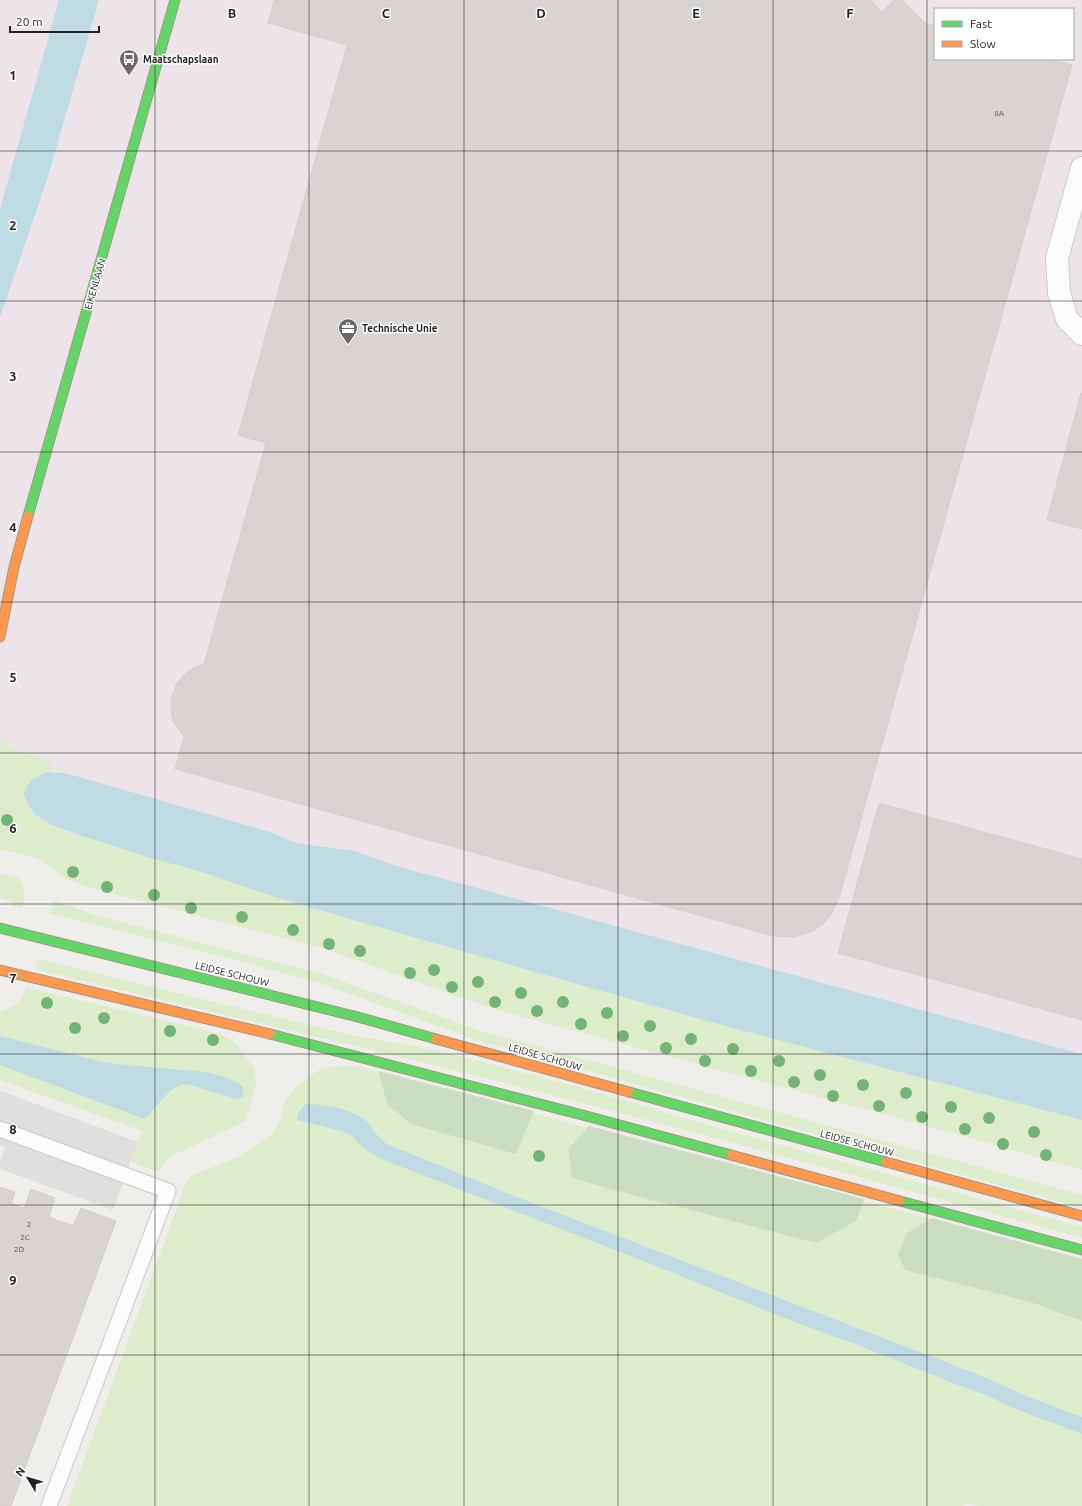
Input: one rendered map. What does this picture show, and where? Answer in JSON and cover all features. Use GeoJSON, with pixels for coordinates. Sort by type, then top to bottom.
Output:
{"type":"FeatureCollection","features":[{"type":"Feature","properties":{"kind":"main road","name":"EIKENLAAN"},"geometry":{"type":"LineString","coordinates":[[0,637],[14,567],[175,0]]}},
{"type":"Feature","properties":{"kind":"main road","name":"LEIDSE SCHOUW"},"geometry":{"type":"LineString","coordinates":[[0,928],[358,1017],[1082,1216]]}},
{"type":"Feature","properties":{"kind":"main road"},"geometry":{"type":"LineString","coordinates":[[0,970],[322,1047],[605,1121],[1082,1250]]}},
{"type":"Feature","properties":{"kind":"street"},"geometry":{"type":"LineString","coordinates":[[1082,168],[1057,258],[1059,293],[1067,319],[1082,334]]}},
{"type":"Feature","properties":{"kind":"street","name":"EIKENLAAN"},"geometry":{"type":"LineString","coordinates":[[0,592],[14,567]]}},
{"type":"Feature","properties":{"kind":"lane"},"geometry":{"type":"LineString","coordinates":[[0,1129],[168,1191],[49,1506]]}},
{"type":"Feature","properties":{"kind":"shaded area"},"geometry":{"type":"Polygon","coordinates":[[[0,0],[1082,0],[1082,1054],[397,866],[355,851],[296,843],[267,831],[83,778],[0,757],[0,0]]]}},
{"type":"Feature","properties":{"kind":"shaded area"},"geometry":{"type":"Polygon","coordinates":[[[1,1091],[138,1142],[113,1210],[0,1169],[0,1161],[5,1147],[0,1145],[1,1091]]]}},
{"type":"Feature","properties":{"kind":"green space"},"geometry":{"type":"Polygon","coordinates":[[[3,736],[9,737],[8,747],[51,762],[52,772],[47,772],[34,814],[52,825],[147,857],[202,872],[322,911],[721,1025],[1082,1120],[1082,1170],[963,1136],[490,1008],[325,949],[84,886],[67,879],[37,858],[0,849],[0,749],[3,736]]]}},
{"type":"Feature","properties":{"kind":"green space"},"geometry":{"type":"Polygon","coordinates":[[[0,873],[20,879],[25,892],[22,908],[12,906],[12,903],[0,897],[0,873]]]}},
{"type":"Feature","properties":{"kind":"green space"},"geometry":{"type":"Polygon","coordinates":[[[54,900],[98,916],[322,974],[481,1031],[1082,1195],[1082,1208],[479,1041],[317,982],[182,946],[50,914],[54,900]]]}},
{"type":"Feature","properties":{"kind":"green space"},"geometry":{"type":"Polygon","coordinates":[[[38,959],[350,1035],[440,1051],[578,1087],[730,1131],[1082,1227],[1082,1238],[518,1086],[35,969],[38,959]]]}},
{"type":"Feature","properties":{"kind":"green space"},"geometry":{"type":"Polygon","coordinates":[[[26,987],[220,1034],[236,1043],[255,1070],[256,1085],[245,1121],[172,1156],[164,1163],[158,1172],[131,1162],[142,1131],[0,1080],[0,1012],[17,1004],[23,997],[26,987]]]}},
{"type":"Feature","properties":{"kind":"green space"},"geometry":{"type":"Polygon","coordinates":[[[356,1066],[1082,1259],[1082,1417],[1029,1397],[977,1374],[517,1197],[387,1144],[382,1141],[373,1128],[299,1121],[341,1131],[351,1135],[363,1148],[381,1159],[656,1266],[784,1318],[981,1393],[1013,1408],[1082,1434],[1082,1506],[981,1506],[966,1503],[963,1506],[67,1506],[186,1183],[193,1175],[238,1157],[271,1135],[281,1119],[285,1100],[297,1086],[317,1071],[325,1068],[356,1066]]]}},
{"type":"Feature","properties":{"kind":"green space"},"geometry":{"type":"Polygon","coordinates":[[[378,1071],[534,1111],[516,1154],[411,1124],[388,1105],[378,1071]]]}},
{"type":"Feature","properties":{"kind":"green space"},"geometry":{"type":"Polygon","coordinates":[[[589,1126],[864,1199],[856,1221],[816,1243],[603,1187],[572,1177],[568,1149],[589,1126]]]}},
{"type":"Feature","properties":{"kind":"green space"},"geometry":{"type":"Polygon","coordinates":[[[932,1218],[1082,1259],[1082,1321],[1031,1302],[905,1270],[898,1254],[907,1233],[932,1218]]]}},
{"type":"Feature","properties":{"kind":"water"},"geometry":{"type":"Polygon","coordinates":[[[59,0],[99,0],[46,183],[0,317],[0,209],[59,0]]]}},
{"type":"Feature","properties":{"kind":"water"},"geometry":{"type":"Polygon","coordinates":[[[47,772],[65,773],[83,778],[267,831],[296,843],[355,851],[397,866],[1082,1054],[1082,1120],[721,1025],[322,911],[202,872],[147,857],[76,834],[52,825],[34,814],[23,794],[31,780],[47,772]]]}},
{"type":"Feature","properties":{"kind":"water"},"geometry":{"type":"Polygon","coordinates":[[[0,1036],[107,1063],[197,1071],[222,1076],[243,1087],[243,1097],[237,1099],[187,1084],[181,1085],[170,1091],[148,1116],[142,1118],[0,1065],[0,1036]]]}},
{"type":"Feature","properties":{"kind":"water"},"geometry":{"type":"Polygon","coordinates":[[[306,1104],[329,1106],[346,1110],[366,1121],[387,1144],[517,1197],[977,1374],[1029,1397],[1082,1417],[1082,1434],[1013,1408],[981,1393],[784,1318],[656,1266],[381,1159],[363,1148],[351,1135],[297,1120],[299,1112],[306,1104]]]}},
{"type":"Feature","properties":{"kind":"building"},"geometry":{"type":"Polygon","coordinates":[[[274,0],[871,0],[882,12],[894,0],[902,0],[925,23],[934,26],[934,60],[1053,60],[1072,65],[839,898],[830,916],[823,924],[813,931],[794,937],[773,936],[175,769],[184,737],[173,721],[171,699],[177,683],[184,675],[193,668],[204,664],[266,443],[238,435],[347,45],[268,23],[274,0]]]}},
{"type":"Feature","properties":{"kind":"building"},"geometry":{"type":"Polygon","coordinates":[[[1082,393],[1082,529],[1047,520],[1082,393]]]}},
{"type":"Feature","properties":{"kind":"building"},"geometry":{"type":"Polygon","coordinates":[[[879,803],[1082,859],[1082,1020],[838,953],[879,803]]]}},
{"type":"Feature","properties":{"kind":"building"},"geometry":{"type":"Polygon","coordinates":[[[0,1187],[15,1192],[11,1203],[24,1208],[31,1189],[55,1198],[49,1217],[73,1226],[81,1208],[116,1221],[11,1506],[0,1506],[0,1187]]]}},
{"type":"Feature","properties":{"kind":"traffic: fast"},"geometry":{"type":"LineString","coordinates":[[28,516],[175,0]]}},
{"type":"Feature","properties":{"kind":"traffic: fast"},"geometry":{"type":"LineString","coordinates":[[0,928],[358,1017],[436,1039]]}},
{"type":"Feature","properties":{"kind":"traffic: fast"},"geometry":{"type":"LineString","coordinates":[[270,1034],[731,1155]]}},
{"type":"Feature","properties":{"kind":"traffic: fast"},"geometry":{"type":"LineString","coordinates":[[629,1092],[886,1162]]}},
{"type":"Feature","properties":{"kind":"traffic: fast"},"geometry":{"type":"LineString","coordinates":[[900,1201],[1082,1250]]}},
{"type":"Feature","properties":{"kind":"traffic: slow"},"geometry":{"type":"LineString","coordinates":[[0,637],[14,567],[28,516]]}},
{"type":"Feature","properties":{"kind":"traffic: slow"},"geometry":{"type":"LineString","coordinates":[[0,970],[270,1034]]}},
{"type":"Feature","properties":{"kind":"traffic: slow"},"geometry":{"type":"LineString","coordinates":[[436,1039],[629,1092]]}},
{"type":"Feature","properties":{"kind":"traffic: slow"},"geometry":{"type":"LineString","coordinates":[[731,1155],[900,1201]]}},
{"type":"Feature","properties":{"kind":"traffic: slow"},"geometry":{"type":"LineString","coordinates":[[886,1162],[1082,1216]]}},
{"type":"Feature","properties":{"kind":"place","name":"Maatschapslaan"},"geometry":{"type":"Point","coordinates":[129,76]}},
{"type":"Feature","properties":{"kind":"place","name":"Technische Unie"},"geometry":{"type":"Point","coordinates":[348,345]}}]}
